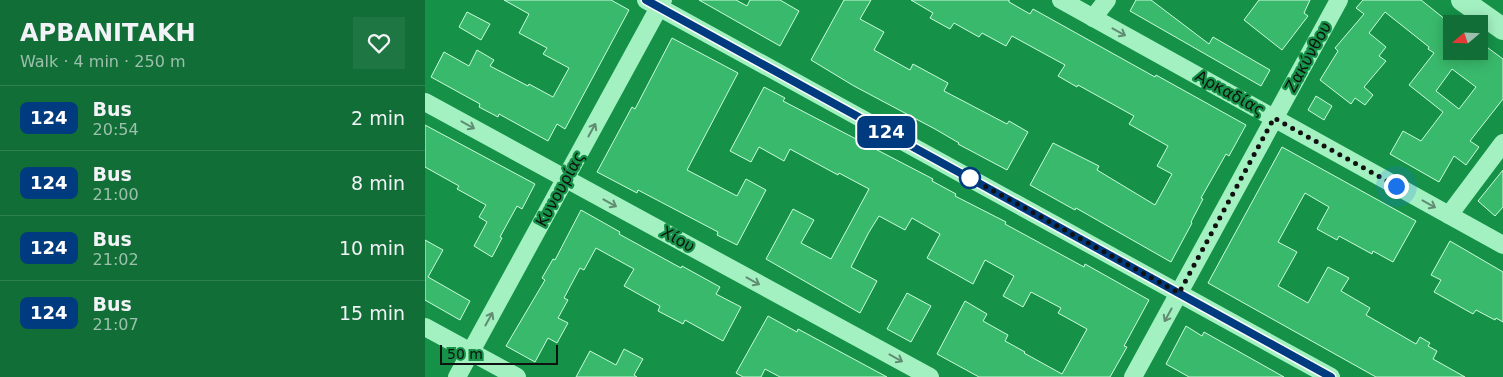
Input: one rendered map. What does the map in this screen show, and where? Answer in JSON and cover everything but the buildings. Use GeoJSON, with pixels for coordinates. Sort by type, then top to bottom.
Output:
{"type":"FeatureCollection","features":[{"type":"Feature","properties":{"kind":"street","name":"Αρκαδίας"},"geometry":{"type":"LineString","coordinates":[[1061,0],[1503,245]]}},
{"type":"Feature","properties":{"kind":"street"},"geometry":{"type":"LineString","coordinates":[[1093,18],[1107,0]]}},
{"type":"Feature","properties":{"kind":"street","name":"Ζακύνθου"},"geometry":{"type":"LineString","coordinates":[[1133,377],[1339,0]]}},
{"type":"Feature","properties":{"kind":"street"},"geometry":{"type":"LineString","coordinates":[[1462,0],[1503,29]]}},
{"type":"Feature","properties":{"kind":"street"},"geometry":{"type":"LineString","coordinates":[[656,2],[1331,377]]}},
{"type":"Feature","properties":{"kind":"street","name":"Κυνουρίας"},"geometry":{"type":"LineString","coordinates":[[457,377],[566,179],[656,2]]}},
{"type":"Feature","properties":{"kind":"street","name":"Χίου"},"geometry":{"type":"LineString","coordinates":[[425,102],[930,377]]}},
{"type":"Feature","properties":{"kind":"street"},"geometry":{"type":"LineString","coordinates":[[1449,215],[1503,143]]}},
{"type":"Feature","properties":{"kind":"street"},"geometry":{"type":"LineString","coordinates":[[425,326],[517,377]]}},
{"type":"Feature","properties":{"kind":"bus line","name":"124"},"geometry":{"type":"LineString","coordinates":[[646,0],[1331,377]]}},
{"type":"Feature","properties":{"kind":"route"},"geometry":{"type":"LineString","coordinates":[[970,178],[1179,293],[1274,118],[1396,186]]}}]}
